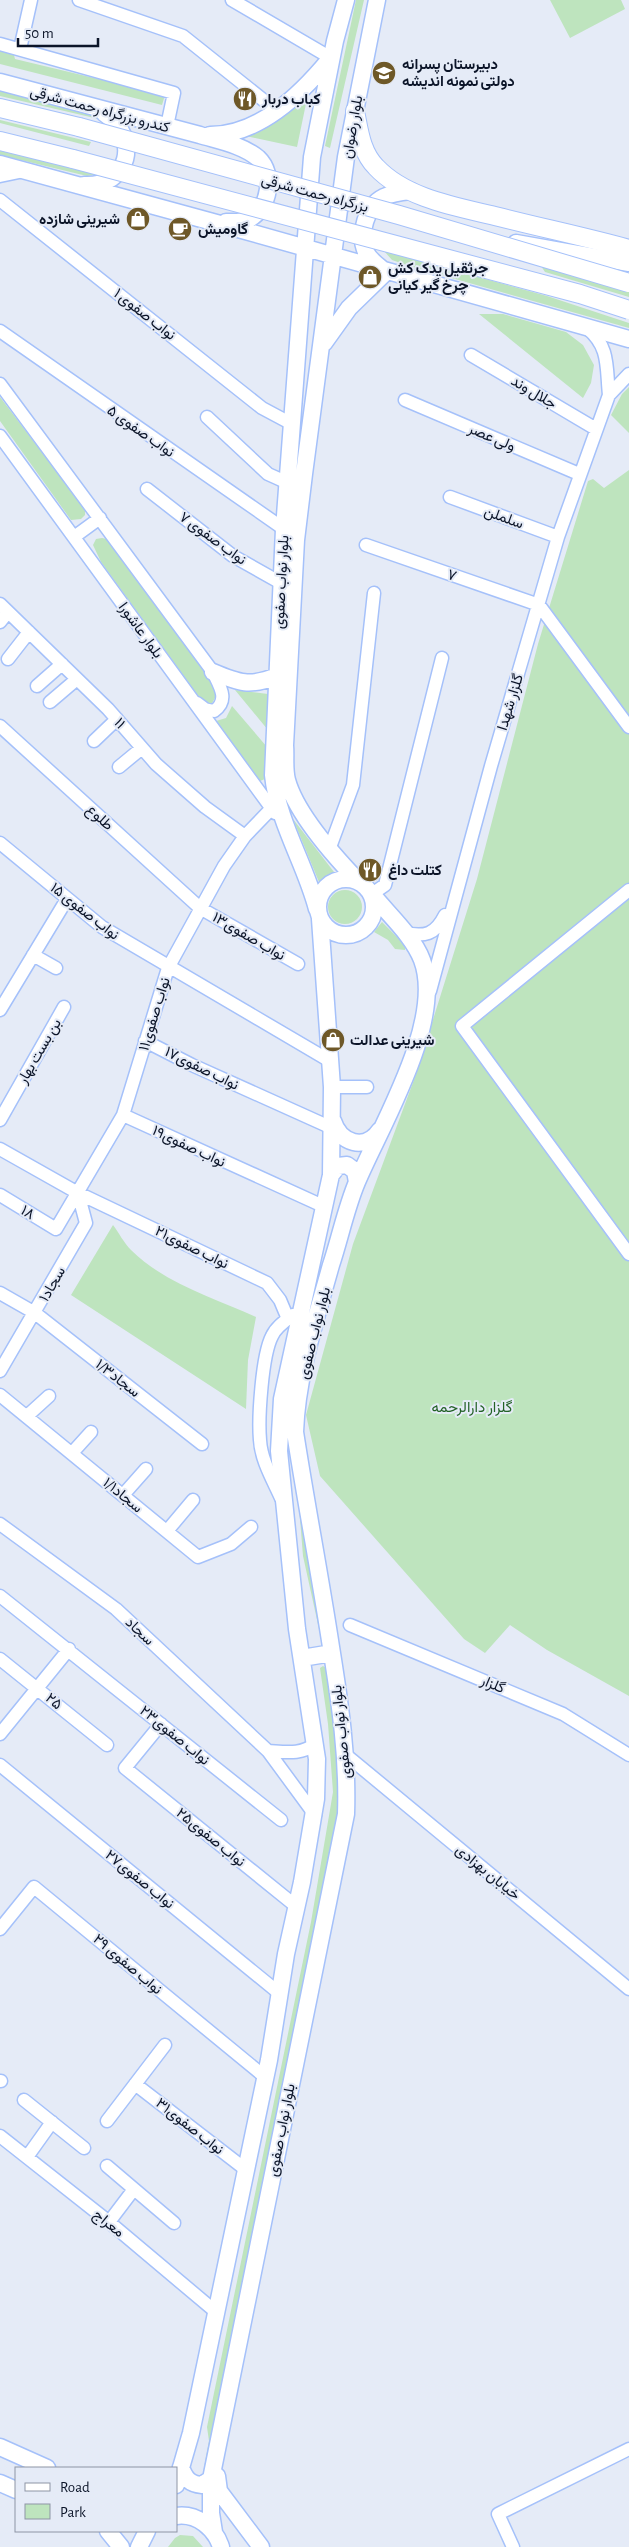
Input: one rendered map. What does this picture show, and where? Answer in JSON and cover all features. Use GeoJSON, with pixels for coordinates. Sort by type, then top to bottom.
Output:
{"type":"FeatureCollection","features":[{"type":"Feature","properties":{"kind":"highway","name":"بزرگراه رحمت شرقی"},"geometry":{"type":"LineString","coordinates":[[0,108],[79,128],[468,236],[629,283]]}},
{"type":"Feature","properties":{"kind":"highway"},"geometry":{"type":"LineString","coordinates":[[354,110],[366,155],[388,178],[411,191],[454,206],[629,249]]}},
{"type":"Feature","properties":{"kind":"highway","name":"بزرگراه رحمت شرقی"},"geometry":{"type":"LineString","coordinates":[[0,141],[580,294],[629,310]]}},
{"type":"Feature","properties":{"kind":"main road"},"geometry":{"type":"LineString","coordinates":[[305,247],[313,150],[334,41],[346,0]]}},
{"type":"Feature","properties":{"kind":"main road","name":"بلوار رضوان"},"geometry":{"type":"LineString","coordinates":[[334,256],[346,157],[377,0]]}},
{"type":"Feature","properties":{"kind":"main road"},"geometry":{"type":"LineString","coordinates":[[200,135],[225,135],[278,111],[306,88],[331,58],[334,41]]}},
{"type":"Feature","properties":{"kind":"main road","name":"کندرو بزرگراه رحمت شرقی"},"geometry":{"type":"LineString","coordinates":[[0,82],[95,109],[200,135]]}},
{"type":"Feature","properties":{"kind":"main road"},"geometry":{"type":"LineString","coordinates":[[76,185],[98,184],[110,179],[120,170],[127,155],[127,145],[121,129],[112,119],[95,109]]}},
{"type":"Feature","properties":{"kind":"main road"},"geometry":{"type":"LineString","coordinates":[[200,135],[228,143],[252,154],[263,164],[268,176],[266,198],[262,208],[254,216],[240,222],[212,222]]}},
{"type":"Feature","properties":{"kind":"main road"},"geometry":{"type":"LineString","coordinates":[[0,164],[305,247],[386,272],[584,325],[629,339]]}},
{"type":"Feature","properties":{"kind":"main road"},"geometry":{"type":"LineString","coordinates":[[386,272],[375,263],[366,251],[363,236],[367,217],[371,207],[386,196],[411,191]]}},
{"type":"Feature","properties":{"kind":"main road"},"geometry":{"type":"LineString","coordinates":[[468,236],[629,263]]}},
{"type":"Feature","properties":{"kind":"main road","name":"بلوار نواب صفوی"},"geometry":{"type":"LineString","coordinates":[[305,247],[292,424],[297,465],[296,540],[285,745],[287,779],[293,795],[329,850],[359,882]]}},
{"type":"Feature","properties":{"kind":"main road","name":"بلوار نواب صفوی"},"geometry":{"type":"LineString","coordinates":[[178,2467],[187,2449],[265,2077],[279,1993],[314,1815],[318,1778],[315,1744],[302,1658],[279,1452],[279,1424],[286,1380],[331,1175],[332,1087],[319,914],[311,886],[284,823],[278,804],[273,775],[281,583],[288,483],[297,465],[322,347],[334,256]]}},
{"type":"Feature","properties":{"kind":"main road"},"geometry":{"type":"LineString","coordinates":[[322,347],[349,308],[386,272]]}},
{"type":"Feature","properties":{"kind":"main road"},"geometry":{"type":"LineString","coordinates":[[213,672],[236,682],[258,683],[277,676]]}},
{"type":"Feature","properties":{"kind":"main road"},"geometry":{"type":"LineString","coordinates":[[342,878],[359,882],[372,894],[374,912],[366,927],[358,932],[341,935],[325,926],[319,914],[321,892],[327,885],[342,878]]}},
{"type":"Feature","properties":{"kind":"main road","name":"بلوار نواب صفوی"},"geometry":{"type":"LineString","coordinates":[[216,2463],[343,1830],[347,1784],[346,1755],[332,1653],[295,1432],[295,1414],[314,1324],[357,1182],[397,1100],[424,1013],[426,978],[422,961],[404,934],[372,894]]}},
{"type":"Feature","properties":{"kind":"main road"},"geometry":{"type":"LineString","coordinates":[[332,1122],[342,1137],[353,1142],[366,1142],[377,1135],[397,1100]]}},
{"type":"Feature","properties":{"kind":"main road"},"geometry":{"type":"LineString","coordinates":[[331,1175],[338,1166],[347,1165],[355,1171],[357,1182]]}},
{"type":"Feature","properties":{"kind":"main road"},"geometry":{"type":"LineString","coordinates":[[302,1658],[332,1653]]}},
{"type":"Feature","properties":{"kind":"main road"},"geometry":{"type":"LineString","coordinates":[[0,2446],[45,2467]]}},
{"type":"Feature","properties":{"kind":"main road"},"geometry":{"type":"LineString","coordinates":[[216,2463],[211,2479],[211,2512],[220,2543]]}},
{"type":"Feature","properties":{"kind":"main road"},"geometry":{"type":"LineString","coordinates":[[216,2463],[219,2491],[260,2547]]}},
{"type":"Feature","properties":{"kind":"main road"},"geometry":{"type":"LineString","coordinates":[[178,2469],[191,2483],[202,2484],[211,2479]]}},
{"type":"Feature","properties":{"kind":"main road"},"geometry":{"type":"LineString","coordinates":[[0,2483],[15,2490]]}},
{"type":"Feature","properties":{"kind":"main road"},"geometry":{"type":"LineString","coordinates":[[178,2516],[193,2517],[205,2523],[220,2543]]}},
{"type":"Feature","properties":{"kind":"main road"},"geometry":{"type":"LineString","coordinates":[[110,2532],[121,2547]]}},
{"type":"Feature","properties":{"kind":"main road"},"geometry":{"type":"LineString","coordinates":[[139,2547],[146,2532]]}},
{"type":"Feature","properties":{"kind":"street"},"geometry":{"type":"LineString","coordinates":[[20,49],[31,0]]}},
{"type":"Feature","properties":{"kind":"street"},"geometry":{"type":"LineString","coordinates":[[79,0],[183,36],[278,111]]}},
{"type":"Feature","properties":{"kind":"street"},"geometry":{"type":"LineString","coordinates":[[232,0],[331,58]]}},
{"type":"Feature","properties":{"kind":"street"},"geometry":{"type":"LineString","coordinates":[[0,44],[174,93],[167,126]]}},
{"type":"Feature","properties":{"kind":"street"},"geometry":{"type":"LineString","coordinates":[[0,176],[24,171]]}},
{"type":"Feature","properties":{"kind":"street","name":"نواب صفوی ۱"},"geometry":{"type":"LineString","coordinates":[[0,200],[262,408],[292,424]]}},
{"type":"Feature","properties":{"kind":"street","name":"گلزار شهدا"},"geometry":{"type":"LineString","coordinates":[[584,325],[597,336],[604,346],[609,395]]}},
{"type":"Feature","properties":{"kind":"street","name":"نواب صفوی ۵"},"geometry":{"type":"LineString","coordinates":[[0,331],[284,529]]}},
{"type":"Feature","properties":{"kind":"street","name":"جلال وند"},"geometry":{"type":"LineString","coordinates":[[471,354],[596,429]]}},
{"type":"Feature","properties":{"kind":"street","name":"گلزار شهدا"},"geometry":{"type":"LineString","coordinates":[[424,1013],[463,863],[558,537],[579,474],[609,395],[629,374]]}},
{"type":"Feature","properties":{"kind":"street"},"geometry":{"type":"LineString","coordinates":[[0,384],[213,672],[223,694],[218,708],[214,711],[205,709],[187,694]]}},
{"type":"Feature","properties":{"kind":"street","name":"ولی عصر"},"geometry":{"type":"LineString","coordinates":[[405,400],[579,474]]}},
{"type":"Feature","properties":{"kind":"street"},"geometry":{"type":"LineString","coordinates":[[207,417],[268,474],[288,483]]}},
{"type":"Feature","properties":{"kind":"street","name":"بلوار عاشورا"},"geometry":{"type":"LineString","coordinates":[[0,436],[271,809],[284,823]]}},
{"type":"Feature","properties":{"kind":"street","name":"نواب صفوی ۷"},"geometry":{"type":"LineString","coordinates":[[147,489],[233,556],[281,583]]}},
{"type":"Feature","properties":{"kind":"street","name":"سلملن"},"geometry":{"type":"LineString","coordinates":[[450,497],[558,537]]}},
{"type":"Feature","properties":{"kind":"street"},"geometry":{"type":"LineString","coordinates":[[74,537],[100,518]]}},
{"type":"Feature","properties":{"kind":"street","name":"۷"},"geometry":{"type":"LineString","coordinates":[[366,545],[538,605]]}},
{"type":"Feature","properties":{"kind":"street"},"geometry":{"type":"LineString","coordinates":[[329,850],[353,785],[374,593]]}},
{"type":"Feature","properties":{"kind":"street"},"geometry":{"type":"LineString","coordinates":[[538,605],[629,727]]}},
{"type":"Feature","properties":{"kind":"street","name":"۱۱"},"geometry":{"type":"LineString","coordinates":[[3,613],[29,632],[62,664],[117,719],[156,764],[205,808],[245,836]]}},
{"type":"Feature","properties":{"kind":"street"},"geometry":{"type":"LineString","coordinates":[[8,658],[29,632]]}},
{"type":"Feature","properties":{"kind":"street"},"geometry":{"type":"LineString","coordinates":[[372,894],[385,885],[442,658]]}},
{"type":"Feature","properties":{"kind":"street"},"geometry":{"type":"LineString","coordinates":[[37,686],[62,664]]}},
{"type":"Feature","properties":{"kind":"street"},"geometry":{"type":"LineString","coordinates":[[50,702],[77,679]]}},
{"type":"Feature","properties":{"kind":"street"},"geometry":{"type":"LineString","coordinates":[[94,741],[117,719]]}},
{"type":"Feature","properties":{"kind":"street","name":"طلوع"},"geometry":{"type":"LineString","coordinates":[[0,726],[200,908]]}},
{"type":"Feature","properties":{"kind":"street"},"geometry":{"type":"LineString","coordinates":[[119,767],[142,748]]}},
{"type":"Feature","properties":{"kind":"street","name":"۱۱نواب صفوی"},"geometry":{"type":"LineString","coordinates":[[56,1228],[123,1115],[168,968],[200,908],[245,836],[271,809]]}},
{"type":"Feature","properties":{"kind":"street","name":"نواب صفوی ۱۵"},"geometry":{"type":"LineString","coordinates":[[0,843],[102,927],[168,968],[330,1061]]}},
{"type":"Feature","properties":{"kind":"street"},"geometry":{"type":"LineString","coordinates":[[404,934],[424,935],[439,926],[463,863]]}},
{"type":"Feature","properties":{"kind":"street"},"geometry":{"type":"LineString","coordinates":[[629,890],[462,1026],[629,1254]]}},
{"type":"Feature","properties":{"kind":"street"},"geometry":{"type":"LineString","coordinates":[[2,1002],[68,899]]}},
{"type":"Feature","properties":{"kind":"street","name":"۱۳نواب صفوی"},"geometry":{"type":"LineString","coordinates":[[200,908],[298,964]]}},
{"type":"Feature","properties":{"kind":"street"},"geometry":{"type":"LineString","coordinates":[[33,955],[56,968]]}},
{"type":"Feature","properties":{"kind":"street","name":"بن بست بهار"},"geometry":{"type":"LineString","coordinates":[[0,1120],[64,1008]]}},
{"type":"Feature","properties":{"kind":"street","name":"۱۷نواب صفوی"},"geometry":{"type":"LineString","coordinates":[[145,1041],[258,1095],[332,1122]]}},
{"type":"Feature","properties":{"kind":"street"},"geometry":{"type":"LineString","coordinates":[[332,1087],[367,1087]]}},
{"type":"Feature","properties":{"kind":"street","name":"۱۹نواب صفوی"},"geometry":{"type":"LineString","coordinates":[[123,1115],[323,1206]]}},
{"type":"Feature","properties":{"kind":"street"},"geometry":{"type":"LineString","coordinates":[[0,1149],[78,1192]]}},
{"type":"Feature","properties":{"kind":"street","name":"۱سجاد"},"geometry":{"type":"LineString","coordinates":[[0,1371],[86,1223],[78,1192]]}},
{"type":"Feature","properties":{"kind":"street","name":"۲۱نواب صفوی"},"geometry":{"type":"LineString","coordinates":[[78,1192],[267,1283],[280,1300],[288,1319]]}},
{"type":"Feature","properties":{"kind":"street","name":"۱۸"},"geometry":{"type":"LineString","coordinates":[[0,1195],[56,1228]]}},
{"type":"Feature","properties":{"kind":"street","name":"۱/۳سجاد"},"geometry":{"type":"LineString","coordinates":[[0,1293],[35,1313],[202,1444]]}},
{"type":"Feature","properties":{"kind":"street"},"geometry":{"type":"LineString","coordinates":[[285,1505],[268,1470],[260,1441],[264,1372],[271,1337],[288,1319],[302,1309]]}},
{"type":"Feature","properties":{"kind":"street","name":"۱/۱سجاد"},"geometry":{"type":"LineString","coordinates":[[0,1395],[198,1557],[230,1544],[251,1527]]}},
{"type":"Feature","properties":{"kind":"street"},"geometry":{"type":"LineString","coordinates":[[27,1416],[49,1396]]}},
{"type":"Feature","properties":{"kind":"street"},"geometry":{"type":"LineString","coordinates":[[72,1454],[91,1432]]}},
{"type":"Feature","properties":{"kind":"street"},"geometry":{"type":"LineString","coordinates":[[123,1495],[146,1469]]}},
{"type":"Feature","properties":{"kind":"street"},"geometry":{"type":"LineString","coordinates":[[167,1531],[193,1500]]}},
{"type":"Feature","properties":{"kind":"street","name":"سجاد"},"geometry":{"type":"LineString","coordinates":[[0,1524],[116,1609],[268,1751],[314,1815]]}},
{"type":"Feature","properties":{"kind":"street","name":"۲۳نواب صفوی"},"geometry":{"type":"LineString","coordinates":[[0,1596],[281,1820]]}},
{"type":"Feature","properties":{"kind":"street","name":"گلزار"},"geometry":{"type":"LineString","coordinates":[[350,1625],[563,1714],[629,1754]]}},
{"type":"Feature","properties":{"kind":"street"},"geometry":{"type":"LineString","coordinates":[[0,1734],[69,1650]]}},
{"type":"Feature","properties":{"kind":"street","name":"۲۵"},"geometry":{"type":"LineString","coordinates":[[0,1659],[107,1745]]}},
{"type":"Feature","properties":{"kind":"street","name":"۲۵نواب صفوی"},"geometry":{"type":"LineString","coordinates":[[161,1724],[125,1768],[296,1906]]}},
{"type":"Feature","properties":{"kind":"street"},"geometry":{"type":"LineString","coordinates":[[268,1751],[297,1752],[308,1749],[315,1744]]}},
{"type":"Feature","properties":{"kind":"street","name":"خیابان بهزادی"},"geometry":{"type":"LineString","coordinates":[[346,1755],[629,1989]]}},
{"type":"Feature","properties":{"kind":"street","name":"۲۷نواب صفوی"},"geometry":{"type":"LineString","coordinates":[[0,1765],[279,1993]]}},
{"type":"Feature","properties":{"kind":"street","name":"نواب صفوی ۲۹"},"geometry":{"type":"LineString","coordinates":[[0,1929],[34,1886],[265,2077]]}},
{"type":"Feature","properties":{"kind":"street"},"geometry":{"type":"LineString","coordinates":[[107,2121],[165,2045]]}},
{"type":"Feature","properties":{"kind":"street","name":"۳۱نواب صفوی"},"geometry":{"type":"LineString","coordinates":[[135,2084],[245,2169]]}},
{"type":"Feature","properties":{"kind":"street"},"geometry":{"type":"LineString","coordinates":[[24,2100],[84,2148]]}},
{"type":"Feature","properties":{"kind":"street"},"geometry":{"type":"LineString","coordinates":[[27,2157],[52,2122]]}},
{"type":"Feature","properties":{"kind":"street","name":"معراج"},"geometry":{"type":"LineString","coordinates":[[0,2136],[109,2222],[216,2312]]}},
{"type":"Feature","properties":{"kind":"street"},"geometry":{"type":"LineString","coordinates":[[106,2166],[174,2223]]}},
{"type":"Feature","properties":{"kind":"street"},"geometry":{"type":"LineString","coordinates":[[109,2222],[134,2189]]}},
{"type":"Feature","properties":{"kind":"street"},"geometry":{"type":"LineString","coordinates":[[513,2547],[498,2514],[629,2449]]}},
{"type":"Feature","properties":{"kind":"green space"},"geometry":{"type":"Polygon","coordinates":[[[356,0],[364,0],[330,148],[325,146],[356,0]]]}},
{"type":"Feature","properties":{"kind":"green space"},"geometry":{"type":"Polygon","coordinates":[[[550,0],[621,0],[625,9],[570,38],[550,0]]]}},
{"type":"Feature","properties":{"kind":"green space"},"geometry":{"type":"Polygon","coordinates":[[[0,51],[14,55],[15,59],[165,95],[162,105],[0,64],[0,51]]]}},
{"type":"Feature","properties":{"kind":"green space"},"geometry":{"type":"Polygon","coordinates":[[[0,89],[98,114],[103,120],[0,96],[0,89]]]}},
{"type":"Feature","properties":{"kind":"green space"},"geometry":{"type":"Polygon","coordinates":[[[308,94],[297,147],[241,135],[308,94]]]}},
{"type":"Feature","properties":{"kind":"green space"},"geometry":{"type":"Polygon","coordinates":[[[0,120],[91,142],[89,146],[0,123],[0,120]]]}},
{"type":"Feature","properties":{"kind":"green space"},"geometry":{"type":"Polygon","coordinates":[[[0,150],[99,174],[87,176],[0,155],[0,150]]]}},
{"type":"Feature","properties":{"kind":"green space"},"geometry":{"type":"Polygon","coordinates":[[[384,251],[547,296],[629,323],[629,328],[409,266],[392,260],[384,251]]]}},
{"type":"Feature","properties":{"kind":"green space"},"geometry":{"type":"Polygon","coordinates":[[[541,266],[629,289],[629,297],[545,272],[541,266]]]}},
{"type":"Feature","properties":{"kind":"green space"},"geometry":{"type":"Polygon","coordinates":[[[479,314],[503,314],[566,332],[583,345],[594,365],[591,383],[583,398],[479,314]]]}},
{"type":"Feature","properties":{"kind":"green space"},"geometry":{"type":"Polygon","coordinates":[[[629,387],[629,433],[611,415],[622,394],[629,387]]]}},
{"type":"Feature","properties":{"kind":"green space"},"geometry":{"type":"Polygon","coordinates":[[[0,397],[85,509],[85,515],[81,519],[71,520],[0,421],[0,397]]]}},
{"type":"Feature","properties":{"kind":"green space","name":"گلزار دارالرحمه"},"geometry":{"type":"Polygon","coordinates":[[[629,470],[629,1696],[547,1650],[510,1625],[485,1653],[464,1639],[320,1476],[306,1415],[353,1244],[415,1077],[477,879],[538,644],[588,481],[593,479],[604,488],[629,470]]]}},
{"type":"Feature","properties":{"kind":"green space"},"geometry":{"type":"Polygon","coordinates":[[[96,539],[107,539],[202,666],[218,693],[212,703],[205,703],[199,697],[101,562],[93,545],[96,539]]]}},
{"type":"Feature","properties":{"kind":"green space"},"geometry":{"type":"Polygon","coordinates":[[[235,690],[268,694],[268,730],[235,690]]]}},
{"type":"Feature","properties":{"kind":"green space"},"geometry":{"type":"Polygon","coordinates":[[[232,706],[267,747],[268,771],[265,779],[260,781],[216,721],[226,718],[232,706]]]}},
{"type":"Feature","properties":{"kind":"green space"},"geometry":{"type":"Polygon","coordinates":[[[293,819],[334,872],[319,882],[293,819]]]}},
{"type":"Feature","properties":{"kind":"green space"},"geometry":{"type":"Polygon","coordinates":[[[345,890],[357,895],[362,907],[357,919],[345,924],[333,919],[328,907],[333,895],[345,890]]]}},
{"type":"Feature","properties":{"kind":"green space"},"geometry":{"type":"Polygon","coordinates":[[[382,922],[405,945],[405,950],[395,949],[388,940],[374,932],[382,922]]]}},
{"type":"Feature","properties":{"kind":"green space"},"geometry":{"type":"Polygon","coordinates":[[[113,1225],[131,1250],[159,1272],[190,1289],[256,1317],[248,1360],[246,1409],[71,1295],[113,1225]]]}},
{"type":"Feature","properties":{"kind":"green space"},"geometry":{"type":"Polygon","coordinates":[[[296,1469],[324,1636],[321,1638],[303,1556],[296,1469]]]}},
{"type":"Feature","properties":{"kind":"green space"},"geometry":{"type":"Polygon","coordinates":[[[323,1666],[326,1668],[339,1745],[342,1810],[207,2474],[203,2473],[209,2441],[207,2427],[311,1922],[333,1792],[328,1724],[320,1668],[323,1666]]]}},
{"type":"Feature","properties":{"kind":"green space"},"geometry":{"type":"Polygon","coordinates":[[[180,2535],[193,2536],[203,2547],[168,2547],[180,2535]]]}},
{"type":"Feature","properties":{"kind":"place","name":"دبیرستان پسرانه دولتی نمونه اندیشه"},"geometry":{"type":"Point","coordinates":[384,73]}},
{"type":"Feature","properties":{"kind":"place","name":"کباب دربار"},"geometry":{"type":"Point","coordinates":[245,99]}},
{"type":"Feature","properties":{"kind":"place","name":"شیرینی شازده"},"geometry":{"type":"Point","coordinates":[138,219]}},
{"type":"Feature","properties":{"kind":"place","name":"گاومیش"},"geometry":{"type":"Point","coordinates":[180,229]}},
{"type":"Feature","properties":{"kind":"place","name":"جرثقیل یدک کش چرخ گیر کیانی"},"geometry":{"type":"Point","coordinates":[370,277]}},
{"type":"Feature","properties":{"kind":"place","name":"کتلت داغ"},"geometry":{"type":"Point","coordinates":[370,870]}},
{"type":"Feature","properties":{"kind":"place","name":"شیرینی عدالت"},"geometry":{"type":"Point","coordinates":[333,1040]}}]}
